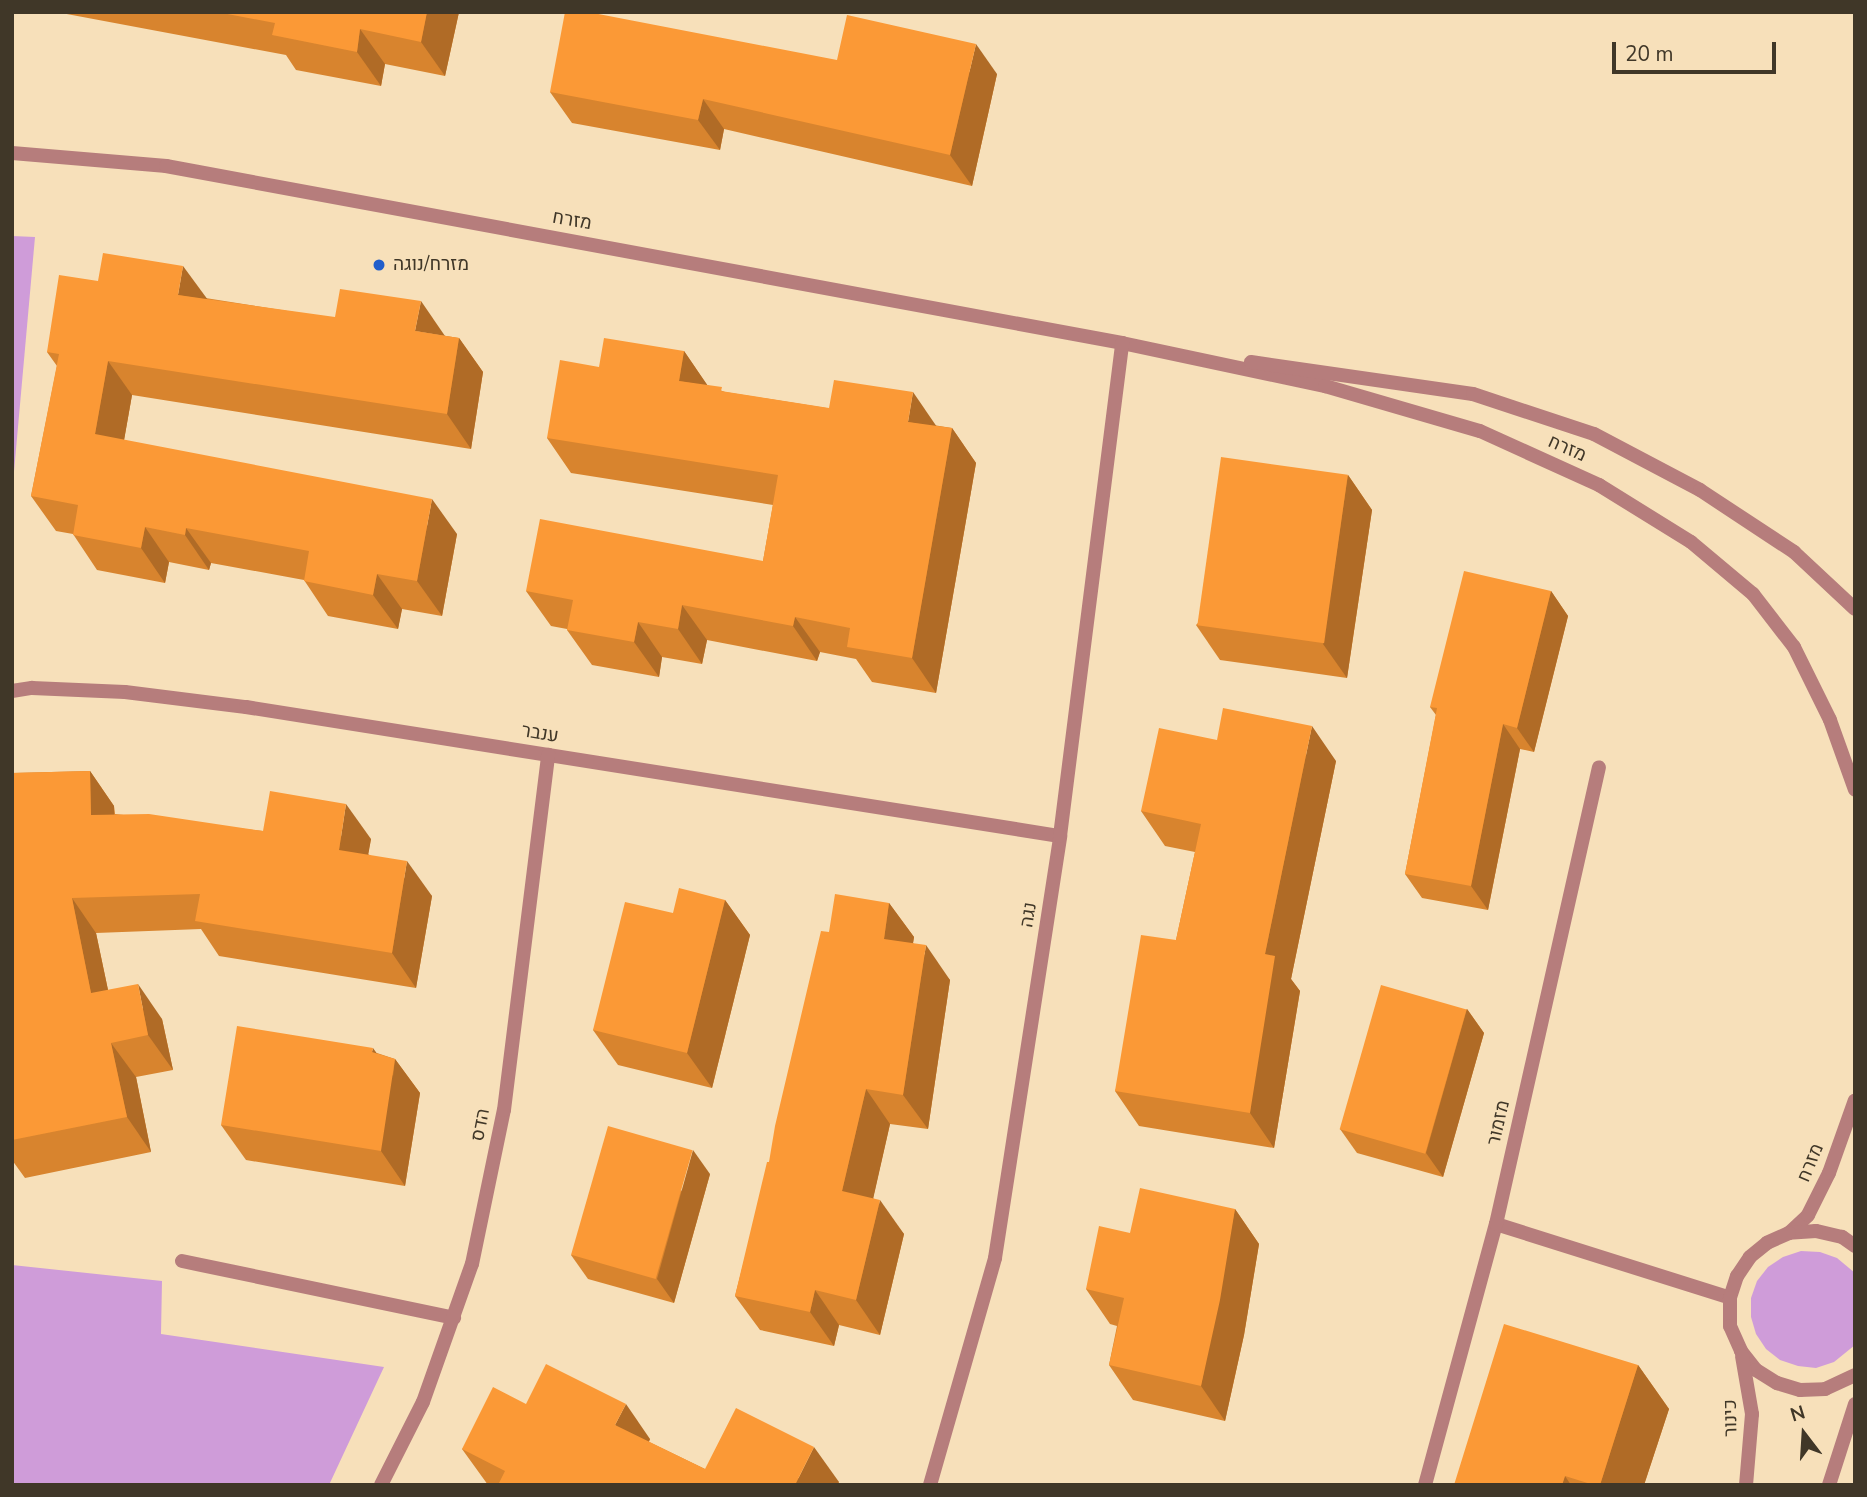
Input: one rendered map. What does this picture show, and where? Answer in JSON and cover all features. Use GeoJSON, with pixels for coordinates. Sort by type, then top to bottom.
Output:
{"type":"FeatureCollection","features":[{"type":"Feature","properties":{"kind":"street","name":"מזרח"},"geometry":{"type":"LineString","coordinates":[[12,153],[166,166],[1122,343],[1325,386],[1480,431],[1599,485],[1691,542],[1753,594],[1794,647],[1830,720],[1855,790]]}},
{"type":"Feature","properties":{"kind":"street","name":"מזרח"},"geometry":{"type":"LineString","coordinates":[[1122,343],[1473,394],[1594,434],[1700,490],[1794,552],[1855,609]]}},
{"type":"Feature","properties":{"kind":"street","name":"נגה"},"geometry":{"type":"LineString","coordinates":[[930,1485],[995,1258],[1060,836],[1122,343]]}},
{"type":"Feature","properties":{"kind":"street","name":"ענבר"},"geometry":{"type":"LineString","coordinates":[[12,691],[32,688],[125,692],[246,707],[1060,836]]}},
{"type":"Feature","properties":{"kind":"street","name":"הדס"},"geometry":{"type":"LineString","coordinates":[[381,1485],[423,1402],[472,1264],[503,1110],[548,755]]}},
{"type":"Feature","properties":{"kind":"street","name":"מזמור"},"geometry":{"type":"LineString","coordinates":[[1425,1485],[1496,1224],[1599,767]]}},
{"type":"Feature","properties":{"kind":"street","name":"מזרח"},"geometry":{"type":"LineString","coordinates":[[1788,1233],[1808,1215],[1814,1204],[1829,1173],[1855,1100]]}},
{"type":"Feature","properties":{"kind":"street"},"geometry":{"type":"LineString","coordinates":[[1496,1224],[1730,1298],[1737,1276],[1750,1257],[1768,1243],[1788,1233],[1816,1231],[1842,1237],[1855,1245]]}},
{"type":"Feature","properties":{"kind":"street"},"geometry":{"type":"LineString","coordinates":[[182,1261],[454,1318]]}},
{"type":"Feature","properties":{"kind":"street","name":"כינור"},"geometry":{"type":"LineString","coordinates":[[1730,1298],[1730,1326],[1741,1351],[1752,1414],[1746,1485]]}},
{"type":"Feature","properties":{"kind":"street"},"geometry":{"type":"LineString","coordinates":[[1741,1351],[1756,1370],[1777,1384],[1800,1390],[1825,1389],[1855,1375]]}},
{"type":"Feature","properties":{"kind":"street"},"geometry":{"type":"LineString","coordinates":[[1829,1485],[1855,1404]]}},
{"type":"Feature","properties":{"kind":"shaded area"},"geometry":{"type":"Polygon","coordinates":[[[12,236],[35,237],[12,494],[12,236]]]}},
{"type":"Feature","properties":{"kind":"shaded area"},"geometry":{"type":"Polygon","coordinates":[[[1801,1251],[1820,1252],[1837,1258],[1855,1273],[1855,1345],[1834,1362],[1816,1368],[1780,1360],[1766,1349],[1756,1334],[1751,1317],[1751,1298],[1757,1281],[1768,1267],[1783,1257],[1801,1251]]]}},
{"type":"Feature","properties":{"kind":"shaded area"},"geometry":{"type":"Polygon","coordinates":[[[12,1265],[162,1281],[161,1334],[384,1367],[329,1485],[12,1485],[12,1265]]]}},
{"type":"Feature","properties":{"kind":"building"},"geometry":{"type":"Polygon","coordinates":[[[217,12],[427,12],[421,42],[360,29],[357,52],[272,35],[275,23],[217,12]]]}},
{"type":"Feature","properties":{"kind":"building"},"geometry":{"type":"Polygon","coordinates":[[[565,12],[588,12],[837,60],[847,15],[976,44],[950,155],[703,99],[698,120],[550,92],[565,12]]]}},
{"type":"Feature","properties":{"kind":"building"},"geometry":{"type":"Polygon","coordinates":[[[103,253],[183,266],[178,295],[335,317],[340,289],[421,301],[415,331],[459,338],[447,414],[108,361],[95,434],[432,499],[417,581],[377,574],[373,595],[304,581],[309,551],[186,528],[185,535],[145,527],[141,548],[73,535],[78,505],[31,496],[59,354],[47,352],[59,275],[98,281],[103,253]]]}},
{"type":"Feature","properties":{"kind":"building"},"geometry":{"type":"Polygon","coordinates":[[[604,338],[684,351],[679,381],[722,387],[721,391],[829,408],[834,380],[913,392],[908,422],[952,428],[912,658],[847,647],[850,628],[795,617],[793,626],[682,605],[678,629],[638,622],[634,642],[567,630],[573,600],[526,591],[540,519],[763,561],[778,475],[547,438],[560,360],[599,367],[604,338]]]}},
{"type":"Feature","properties":{"kind":"building"},"geometry":{"type":"Polygon","coordinates":[[[1221,457],[1348,475],[1324,643],[1197,625],[1221,457]]]}},
{"type":"Feature","properties":{"kind":"building"},"geometry":{"type":"Polygon","coordinates":[[[1464,571],[1551,591],[1517,728],[1503,724],[1471,886],[1405,874],[1437,708],[1430,707],[1464,571]]]}},
{"type":"Feature","properties":{"kind":"building"},"geometry":{"type":"Polygon","coordinates":[[[1223,708],[1312,726],[1265,954],[1275,956],[1250,1113],[1115,1091],[1141,935],[1176,940],[1201,824],[1141,811],[1159,728],[1217,740],[1223,708]]]}},
{"type":"Feature","properties":{"kind":"building"},"geometry":{"type":"Polygon","coordinates":[[[90,771],[91,815],[149,814],[263,831],[270,791],[346,804],[339,850],[407,861],[392,953],[195,921],[200,894],[72,898],[91,993],[138,984],[148,1035],[111,1043],[127,1117],[12,1140],[12,773],[90,771]]]}},
{"type":"Feature","properties":{"kind":"building"},"geometry":{"type":"Polygon","coordinates":[[[679,888],[725,900],[687,1053],[593,1030],[625,902],[673,913],[679,888]]]}},
{"type":"Feature","properties":{"kind":"building"},"geometry":{"type":"Polygon","coordinates":[[[835,894],[889,903],[884,939],[926,945],[903,1095],[866,1089],[842,1191],[880,1200],[856,1300],[815,1290],[810,1312],[735,1296],[769,1162],[821,931],[829,932],[835,894]]]}},
{"type":"Feature","properties":{"kind":"building"},"geometry":{"type":"Polygon","coordinates":[[[1381,985],[1467,1010],[1425,1154],[1340,1129],[1381,985]]]}},
{"type":"Feature","properties":{"kind":"building"},"geometry":{"type":"Polygon","coordinates":[[[237,1026],[373,1048],[372,1052],[395,1059],[381,1151],[221,1125],[237,1026]]]}},
{"type":"Feature","properties":{"kind":"building"},"geometry":{"type":"Polygon","coordinates":[[[608,1126],[693,1150],[656,1279],[571,1255],[608,1126]]]}},
{"type":"Feature","properties":{"kind":"building"},"geometry":{"type":"Polygon","coordinates":[[[1140,1188],[1235,1209],[1220,1300],[1201,1386],[1109,1365],[1124,1298],[1086,1289],[1099,1226],[1130,1233],[1140,1188]]]}},
{"type":"Feature","properties":{"kind":"building"},"geometry":{"type":"Polygon","coordinates":[[[1504,1324],[1638,1365],[1600,1485],[1565,1476],[1562,1485],[1454,1485],[1504,1324]]]}},
{"type":"Feature","properties":{"kind":"building"},"geometry":{"type":"Polygon","coordinates":[[[546,1364],[626,1404],[615,1425],[705,1469],[736,1408],[814,1447],[795,1485],[498,1485],[505,1471],[462,1449],[493,1387],[526,1404],[546,1364]]]}},
{"type":"Feature","properties":{"kind":"place","name":"מזרח/נוגה"},"geometry":{"type":"Point","coordinates":[379,265]}}]}
